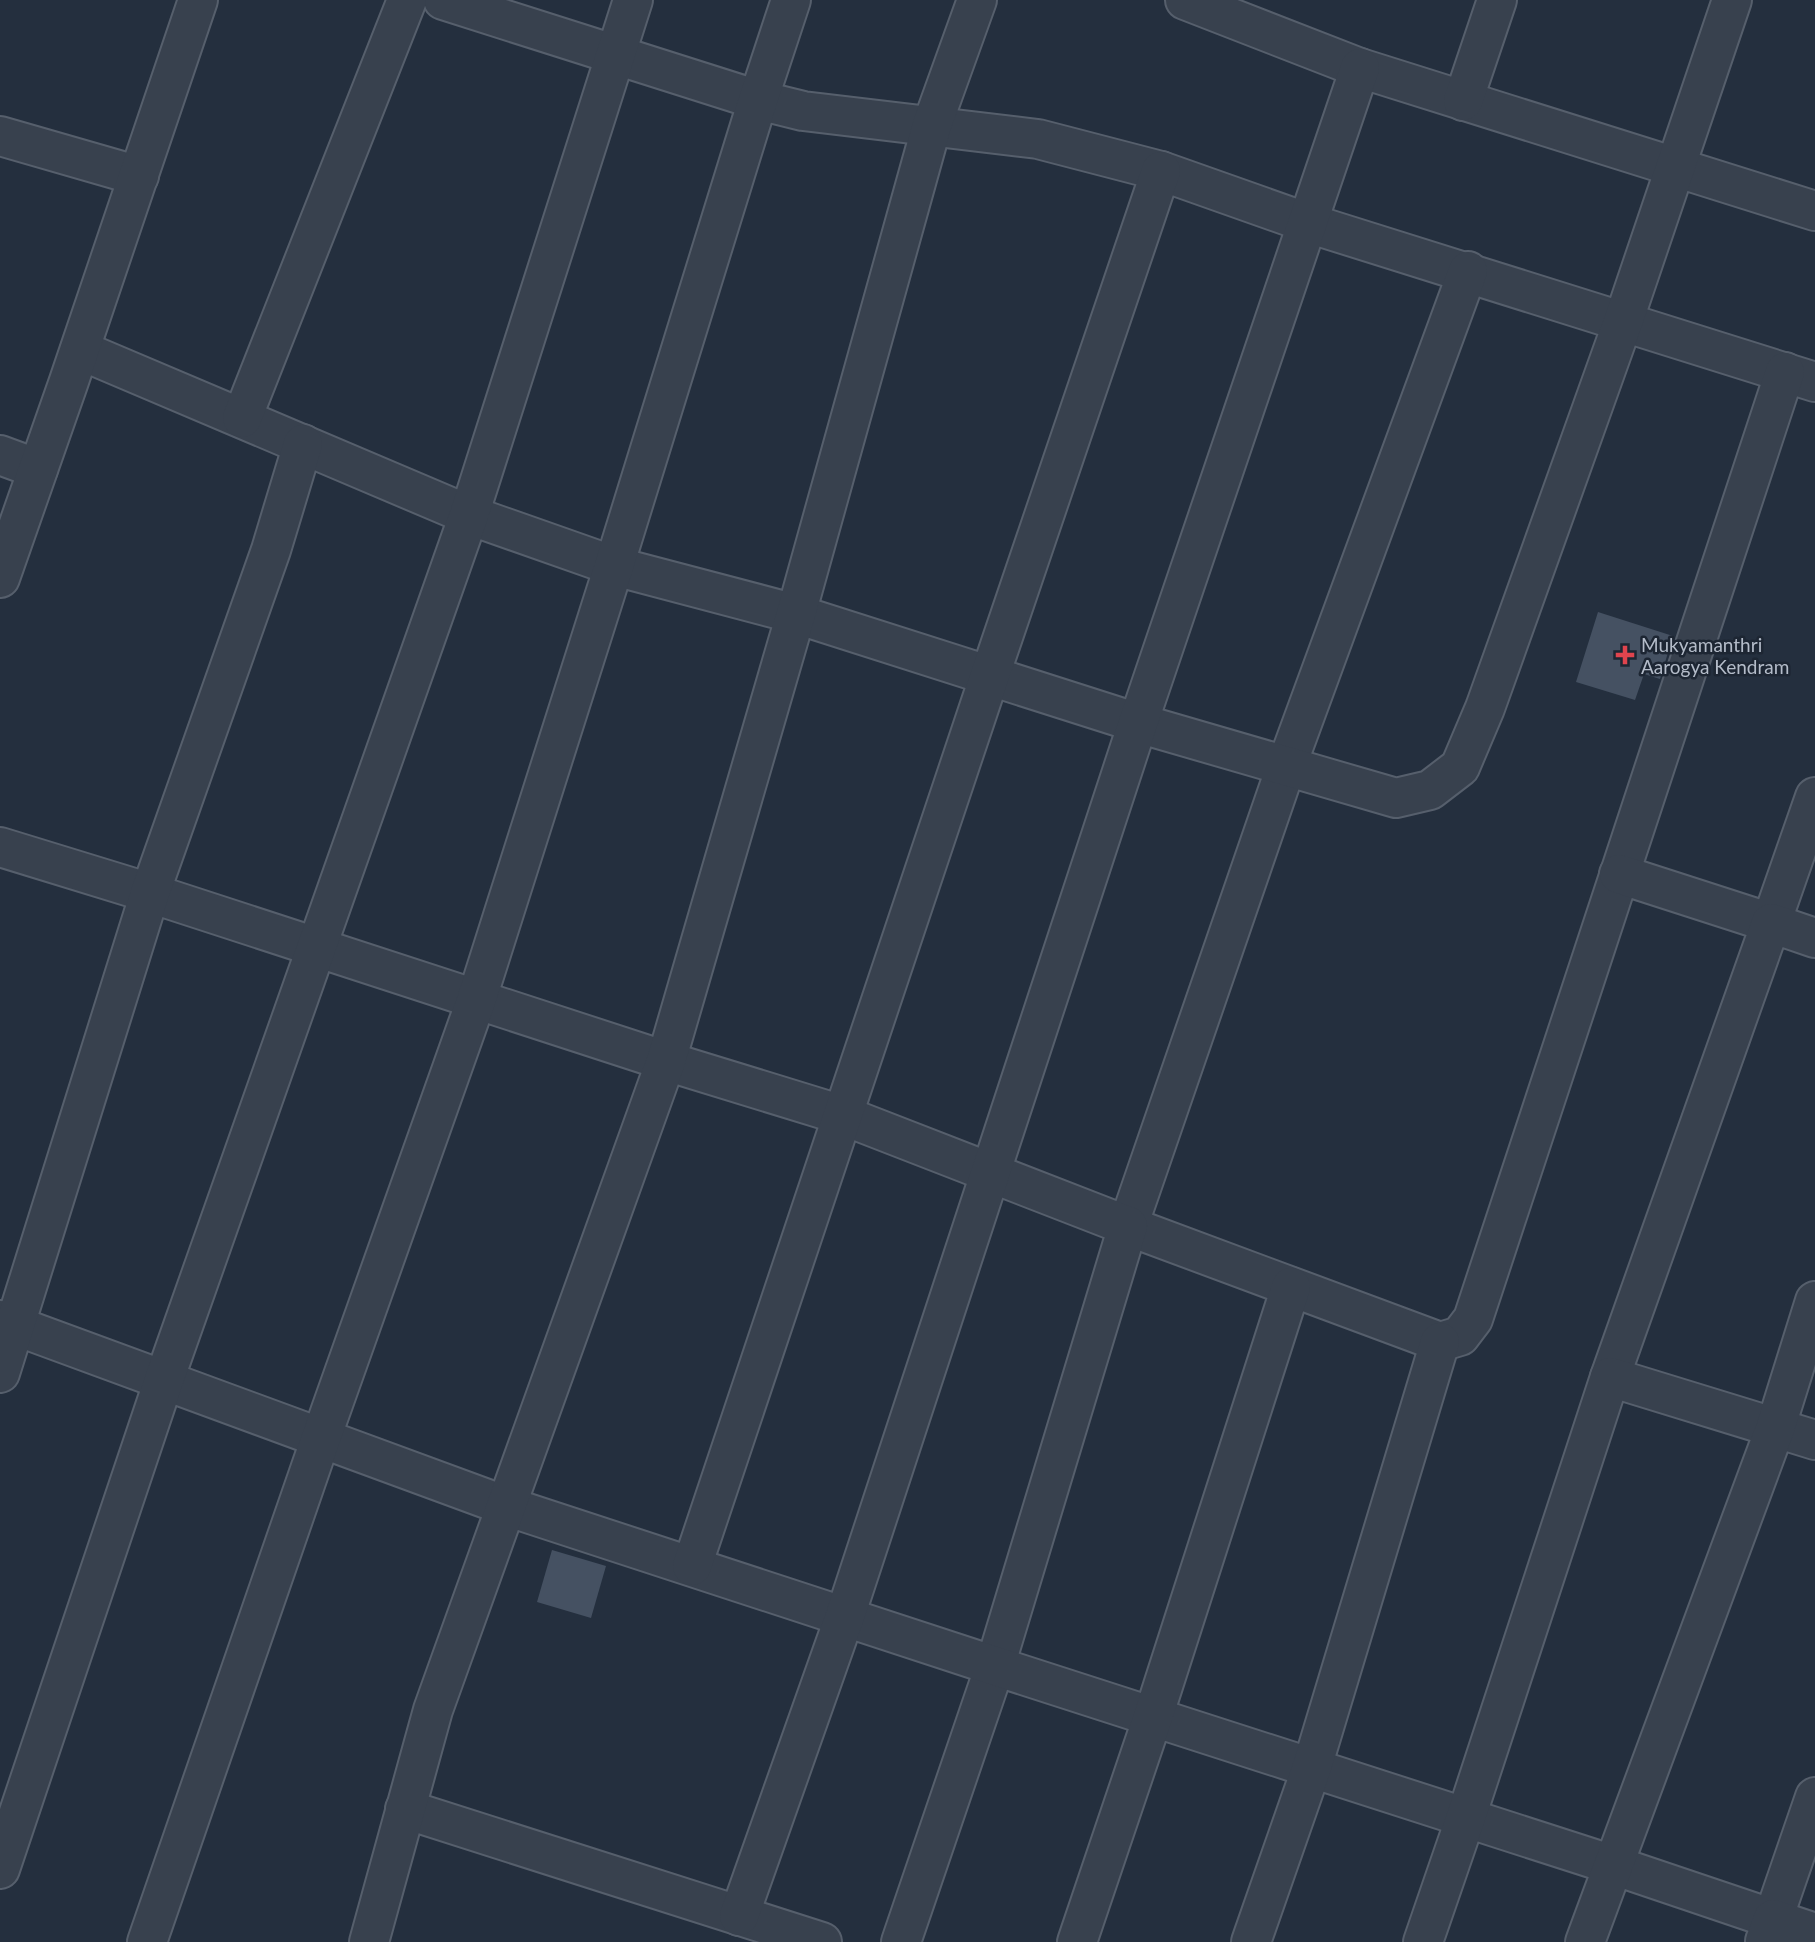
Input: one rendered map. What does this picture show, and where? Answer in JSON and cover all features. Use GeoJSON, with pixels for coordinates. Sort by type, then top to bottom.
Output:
{"type":"FeatureCollection","features":[{"type":"Feature","properties":{"kind":"street"},"geometry":{"type":"LineString","coordinates":[[0,578],[198,0]]}},
{"type":"Feature","properties":{"kind":"street"},"geometry":{"type":"LineString","coordinates":[[242,418],[407,0]]}},
{"type":"Feature","properties":{"kind":"street"},"geometry":{"type":"LineString","coordinates":[[0,1869],[164,1380],[469,515],[634,0]]}},
{"type":"Feature","properties":{"kind":"street"},"geometry":{"type":"LineString","coordinates":[[147,1942],[476,1001],[791,0]]}},
{"type":"Feature","properties":{"kind":"street"},"geometry":{"type":"LineString","coordinates":[[369,1942],[433,1710],[667,1061],[796,614],[932,125],[977,0]]}},
{"type":"Feature","properties":{"kind":"street"},"geometry":{"type":"LineString","coordinates":[[1185,0],[1360,68],[1815,211]]}},
{"type":"Feature","properties":{"kind":"street"},"geometry":{"type":"LineString","coordinates":[[1463,101],[1497,0]]}},
{"type":"Feature","properties":{"kind":"street"},"geometry":{"type":"LineString","coordinates":[[80,350],[469,515],[614,566],[796,614],[1138,723],[1396,798],[1430,790],[1460,767],[1489,695],[1623,322],[1732,0]]}},
{"type":"Feature","properties":{"kind":"street"},"geometry":{"type":"LineString","coordinates":[[0,848],[842,1115],[1128,1226],[1440,1342],[1460,1336],[1473,1319],[1619,874],[1800,377],[1308,222],[1161,171],[1038,139],[803,111],[758,100],[451,1]]}},
{"type":"Feature","properties":{"kind":"street"},"geometry":{"type":"LineString","coordinates":[[739,1916],[845,1616],[1138,723],[1360,68]]}},
{"type":"Feature","properties":{"kind":"street"},"geometry":{"type":"LineString","coordinates":[[0,136],[139,176]]}},
{"type":"Feature","properties":{"kind":"street"},"geometry":{"type":"LineString","coordinates":[[692,1566],[1161,171]]}},
{"type":"Feature","properties":{"kind":"street"},"geometry":{"type":"LineString","coordinates":[[901,1942],[995,1666],[1128,1226],[1286,767],[1468,271]]}},
{"type":"Feature","properties":{"kind":"street"},"geometry":{"type":"LineString","coordinates":[[0,1373],[8,1323],[150,894],[271,550],[303,444]]}},
{"type":"Feature","properties":{"kind":"street"},"geometry":{"type":"LineString","coordinates":[[0,455],[38,469]]}},
{"type":"Feature","properties":{"kind":"street"},"geometry":{"type":"LineString","coordinates":[[1423,1942],[1610,1377],[1815,797]]}},
{"type":"Feature","properties":{"kind":"street"},"geometry":{"type":"LineString","coordinates":[[1619,874],[1815,938]]}},
{"type":"Feature","properties":{"kind":"street"},"geometry":{"type":"LineString","coordinates":[[1077,1942],[1292,1287]]}},
{"type":"Feature","properties":{"kind":"street"},"geometry":{"type":"LineString","coordinates":[[1585,1942],[1775,1429],[1815,1301]]}},
{"type":"Feature","properties":{"kind":"street"},"geometry":{"type":"LineString","coordinates":[[8,1323],[506,1506],[1613,1865],[1769,1931],[1815,1933]]}},
{"type":"Feature","properties":{"kind":"street"},"geometry":{"type":"LineString","coordinates":[[1251,1942],[1312,1767],[1440,1342]]}},
{"type":"Feature","properties":{"kind":"street"},"geometry":{"type":"LineString","coordinates":[[1610,1377],[1815,1440]]}},
{"type":"Feature","properties":{"kind":"street"},"geometry":{"type":"LineString","coordinates":[[1769,1931],[1815,1797]]}},
{"type":"Feature","properties":{"kind":"street"},"geometry":{"type":"LineString","coordinates":[[405,1809],[822,1942]]}},
{"type":"Feature","properties":{"kind":"building"},"geometry":{"type":"Polygon","coordinates":[[[1598,612],[1673,636],[1660,679],[1644,674],[1635,700],[1576,682],[1598,612]]]}},
{"type":"Feature","properties":{"kind":"building"},"geometry":{"type":"Polygon","coordinates":[[[552,1550],[606,1566],[591,1618],[537,1602],[552,1550]]]}},
{"type":"Feature","properties":{"kind":"place","name":"Mukyamanthri Aarogya Kendram"},"geometry":{"type":"Point","coordinates":[1625,655]}}]}
